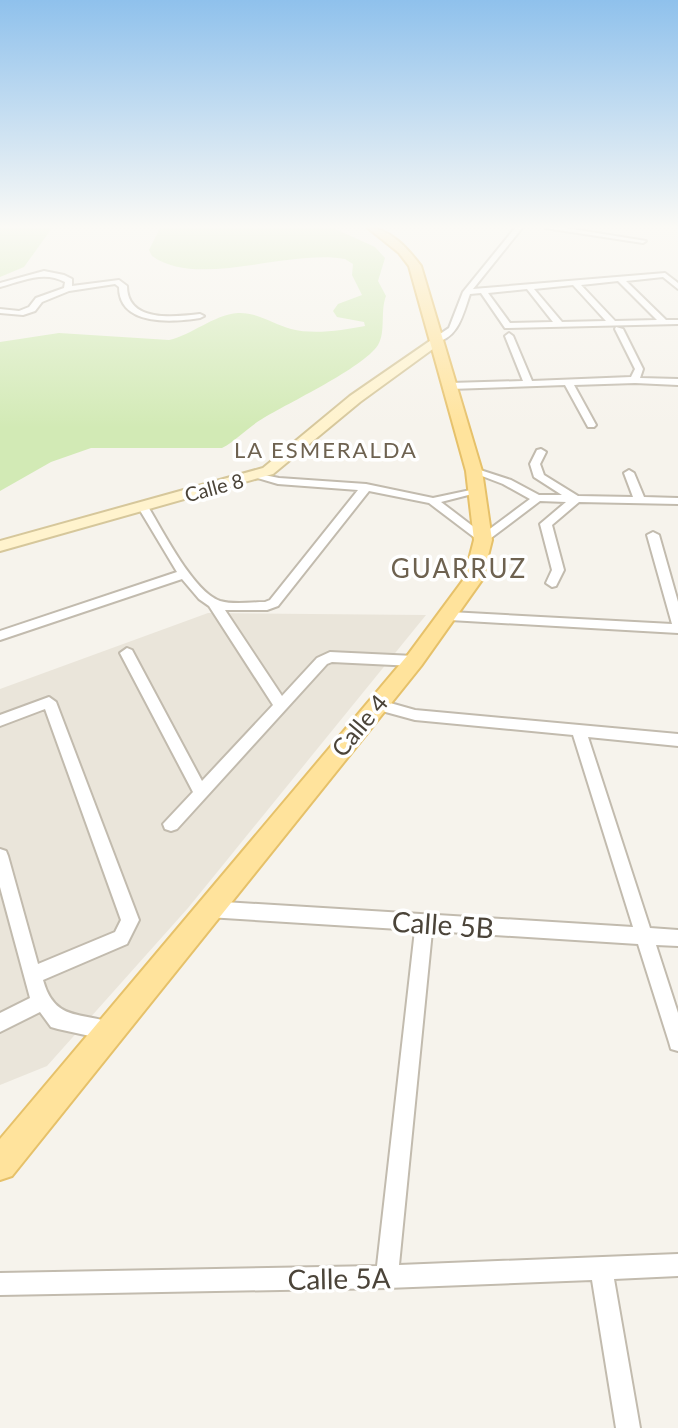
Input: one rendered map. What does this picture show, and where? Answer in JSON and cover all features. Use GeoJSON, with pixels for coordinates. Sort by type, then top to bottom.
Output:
{"type":"FeatureCollection","features":[{"type":"Feature","properties":{"kind":"main road","name":"Calle 4"},"geometry":{"type":"LineString","coordinates":[[0,1164],[414,661],[450,616],[473,580],[483,540],[475,481],[424,295]]}},
{"type":"Feature","properties":{"kind":"main road","name":"Calle 8"},"geometry":{"type":"LineString","coordinates":[[0,546],[258,475],[277,466],[355,399],[437,340]]}},
{"type":"Feature","properties":{"kind":"street"},"geometry":{"type":"LineString","coordinates":[[0,311],[20,313],[53,295]]}},
{"type":"Feature","properties":{"kind":"street"},"geometry":{"type":"LineString","coordinates":[[123,295],[139,315],[159,319],[200,316]]}},
{"type":"Feature","properties":{"kind":"street"},"geometry":{"type":"LineString","coordinates":[[437,340],[453,329],[466,295]]}},
{"type":"Feature","properties":{"kind":"street"},"geometry":{"type":"LineString","coordinates":[[485,295],[508,331],[529,384]]}},
{"type":"Feature","properties":{"kind":"street"},"geometry":{"type":"LineString","coordinates":[[535,295],[559,324]]}},
{"type":"Feature","properties":{"kind":"street"},"geometry":{"type":"LineString","coordinates":[[586,295],[616,326],[639,369],[635,380]]}},
{"type":"Feature","properties":{"kind":"street"},"geometry":{"type":"LineString","coordinates":[[636,295],[664,322]]}},
{"type":"Feature","properties":{"kind":"street"},"geometry":{"type":"LineString","coordinates":[[508,331],[559,324],[616,326],[678,322]]}},
{"type":"Feature","properties":{"kind":"street"},"geometry":{"type":"LineString","coordinates":[[450,386],[635,380],[678,382]]}},
{"type":"Feature","properties":{"kind":"street"},"geometry":{"type":"LineString","coordinates":[[568,382],[591,425]]}},
{"type":"Feature","properties":{"kind":"street"},"geometry":{"type":"LineString","coordinates":[[541,452],[535,464],[539,477],[576,499]]}},
{"type":"Feature","properties":{"kind":"street"},"geometry":{"type":"LineString","coordinates":[[629,473],[640,500]]}},
{"type":"Feature","properties":{"kind":"street"},"geometry":{"type":"LineString","coordinates":[[258,475],[278,481],[366,487],[433,501],[483,540],[512,516],[535,503],[537,498]]}},
{"type":"Feature","properties":{"kind":"street"},"geometry":{"type":"LineString","coordinates":[[433,501],[475,481],[507,482],[537,498],[678,501]]}},
{"type":"Feature","properties":{"kind":"street"},"geometry":{"type":"LineString","coordinates":[[214,603],[261,606],[274,603],[366,487]]}},
{"type":"Feature","properties":{"kind":"street"},"geometry":{"type":"LineString","coordinates":[[552,583],[558,570],[546,524],[576,499]]}},
{"type":"Feature","properties":{"kind":"street"},"geometry":{"type":"LineString","coordinates":[[143,507],[185,574],[214,603],[281,706]]}},
{"type":"Feature","properties":{"kind":"street"},"geometry":{"type":"LineString","coordinates":[[450,616],[678,627],[653,535]]}},
{"type":"Feature","properties":{"kind":"street"},"geometry":{"type":"LineString","coordinates":[[0,636],[185,574]]}},
{"type":"Feature","properties":{"kind":"street"},"geometry":{"type":"LineString","coordinates":[[127,653],[201,793]]}},
{"type":"Feature","properties":{"kind":"street"},"geometry":{"type":"LineString","coordinates":[[171,824],[322,661],[330,657],[414,661]]}},
{"type":"Feature","properties":{"kind":"street"},"geometry":{"type":"LineString","coordinates":[[0,721],[49,702],[130,920],[121,938],[33,975]]}},
{"type":"Feature","properties":{"kind":"street"},"geometry":{"type":"LineString","coordinates":[[376,704],[415,715],[678,740]]}},
{"type":"Feature","properties":{"kind":"street"},"geometry":{"type":"LineString","coordinates":[[579,732],[678,1042]]}},
{"type":"Feature","properties":{"kind":"street"},"geometry":{"type":"LineString","coordinates":[[0,856],[38,996],[58,1020],[108,1031]]}},
{"type":"Feature","properties":{"kind":"street","name":"Calle 5B"},"geometry":{"type":"LineString","coordinates":[[208,909],[678,938]]}},
{"type":"Feature","properties":{"kind":"street"},"geometry":{"type":"LineString","coordinates":[[387,1277],[424,923]]}},
{"type":"Feature","properties":{"kind":"street"},"geometry":{"type":"LineString","coordinates":[[0,1023],[43,1001]]}},
{"type":"Feature","properties":{"kind":"street","name":"Calle 5A"},"geometry":{"type":"LineString","coordinates":[[0,1284],[387,1277],[678,1265]]}},
{"type":"Feature","properties":{"kind":"street"},"geometry":{"type":"LineString","coordinates":[[601,1269],[628,1428]]}},
{"type":"Feature","properties":{"kind":"shaded area"},"geometry":{"type":"Polygon","coordinates":[[[208,613],[426,615],[188,908],[47,1066],[0,1085],[0,689],[208,613]]]}},
{"type":"Feature","properties":{"kind":"green space"},"geometry":{"type":"Polygon","coordinates":[[[362,295],[386,296],[382,334],[370,354],[324,385],[262,419],[222,448],[91,448],[51,462],[0,491],[0,342],[59,333],[169,340],[220,317],[238,313],[252,314],[300,331],[328,331],[365,326],[364,322],[337,317],[333,311],[338,304],[362,295]]]}},
{"type":"Feature","properties":{"kind":"district","name":"LA ESMERALDA"},"geometry":{"type":"Point","coordinates":[326,449]}},
{"type":"Feature","properties":{"kind":"district","name":"GUARRUZ"},"geometry":{"type":"Point","coordinates":[459,568]}}]}
